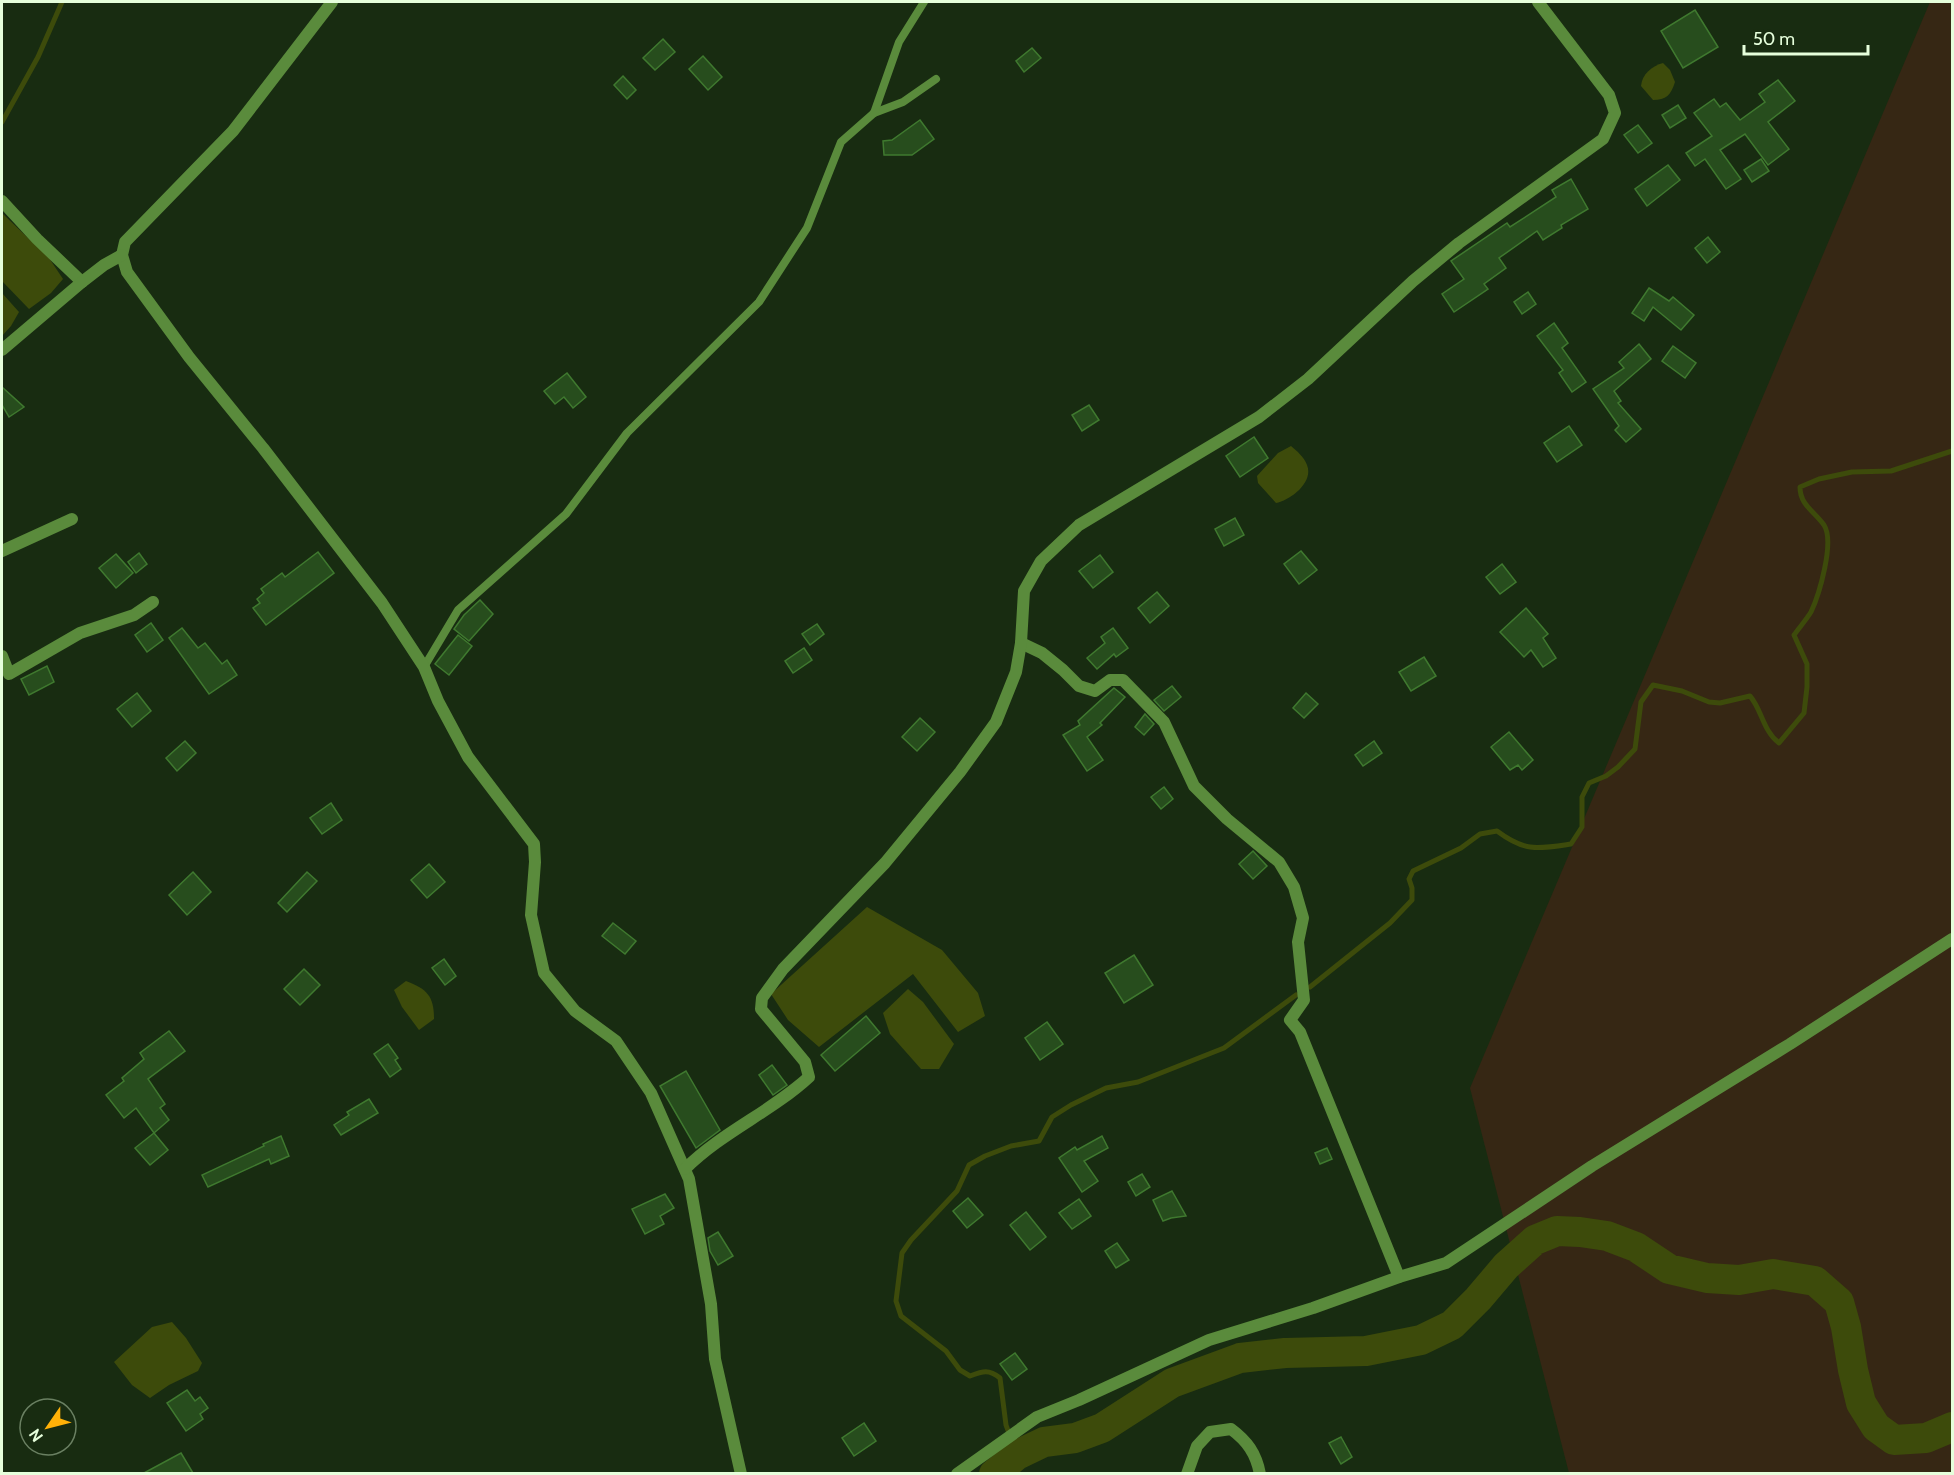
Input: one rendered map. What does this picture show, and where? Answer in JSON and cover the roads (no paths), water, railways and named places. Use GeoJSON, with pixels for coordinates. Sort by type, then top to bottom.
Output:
{"type":"FeatureCollection","features":[{"type":"Feature","properties":{"kind":"street"},"geometry":{"type":"LineString","coordinates":[[333,2],[233,131],[125,242],[122,255],[127,272],[189,357],[263,448],[382,603],[424,667],[438,701],[468,757],[534,844],[531,915],[544,973],[575,1011],[616,1041],[651,1093],[689,1179],[711,1305],[715,1359],[741,1473]]}},
{"type":"Feature","properties":{"kind":"street"},"geometry":{"type":"LineString","coordinates":[[685,1169],[704,1150],[792,1092],[809,1077],[805,1062],[761,1009],[762,998],[783,969],[885,863],[960,772],[996,722],[1016,672],[1021,643],[1024,591],[1041,561],[1080,525],[1259,417],[1308,379],[1413,281],[1459,243],[1603,139],[1615,113],[1609,95],[1538,2]]}},
{"type":"Feature","properties":{"kind":"street"},"geometry":{"type":"LineString","coordinates":[[2,201],[37,239],[82,282]]}},
{"type":"Feature","properties":{"kind":"street"},"geometry":{"type":"LineString","coordinates":[[2,350],[82,282],[122,255]]}},
{"type":"Feature","properties":{"kind":"street"},"geometry":{"type":"LineString","coordinates":[[2,551],[72,519]]}},
{"type":"Feature","properties":{"kind":"street"},"geometry":{"type":"LineString","coordinates":[[2,656],[9,674],[80,633],[134,615],[153,602]]}},
{"type":"Feature","properties":{"kind":"street"},"geometry":{"type":"LineString","coordinates":[[1021,643],[1042,653],[1079,686],[1095,690],[1110,680],[1123,680],[1164,722],[1194,786],[1227,819],[1279,862],[1294,887],[1303,918],[1298,942],[1304,1000],[1290,1020],[1300,1032],[1399,1277]]}},
{"type":"Feature","properties":{"kind":"street"},"geometry":{"type":"LineString","coordinates":[[957,1473],[1037,1417],[1209,1340],[1446,1263],[1592,1166],[1790,1044],[1953,939]]}},
{"type":"Feature","properties":{"kind":"street"},"geometry":{"type":"LineString","coordinates":[[1187,1473],[1197,1446],[1210,1432],[1231,1429],[1246,1440],[1258,1460],[1260,1473]]}},
{"type":"Feature","properties":{"kind":"lane"},"geometry":{"type":"LineString","coordinates":[[874,113],[899,42],[924,2]]}},
{"type":"Feature","properties":{"kind":"lane"},"geometry":{"type":"LineString","coordinates":[[424,667],[458,609],[566,514],[627,433],[759,302],[807,228],[841,142],[874,113],[903,102],[936,79]]}},
{"type":"Feature","properties":{"kind":"waterway"},"geometry":{"type":"LineString","coordinates":[[2,122],[38,57],[62,2]]}},
{"type":"Feature","properties":{"kind":"waterway"},"geometry":{"type":"LineString","coordinates":[[1310,987],[1390,923],[1412,900],[1409,879],[1413,871],[1461,848],[1480,834],[1497,831],[1516,843],[1540,848],[1571,844],[1582,827],[1582,797],[1589,783],[1606,776],[1635,749],[1641,702],[1653,685],[1682,691],[1709,702],[1720,703],[1750,696],[1769,733],[1779,743],[1804,713],[1807,664],[1794,635],[1811,612],[1822,581],[1827,556],[1828,543],[1824,525],[1802,499],[1800,487],[1819,479],[1852,472],[1891,471],[1952,451]]}},
{"type":"Feature","properties":{"kind":"waterway"},"geometry":{"type":"LineString","coordinates":[[1017,1455],[1006,1425],[1000,1378],[986,1372],[970,1376],[960,1370],[946,1351],[901,1316],[896,1301],[902,1253],[911,1240],[957,1191],[969,1165],[1011,1146],[1039,1141],[1052,1117],[1106,1088],[1138,1082],[1224,1048],[1296,995]]}},
{"type":"Feature","properties":{"kind":"waterway"},"geometry":{"type":"LineString","coordinates":[[994,1474],[1017,1455],[1044,1442],[1075,1438],[1102,1428],[1172,1383],[1240,1358],[1285,1353],[1366,1351],[1421,1340],[1452,1325],[1506,1266],[1535,1240],[1557,1231],[1607,1236],[1636,1247],[1669,1269],[1707,1278],[1739,1280],[1773,1274],[1815,1281],[1839,1302],[1861,1403],[1876,1427],[1894,1440],[1926,1438],[1952,1427]]}}]}
